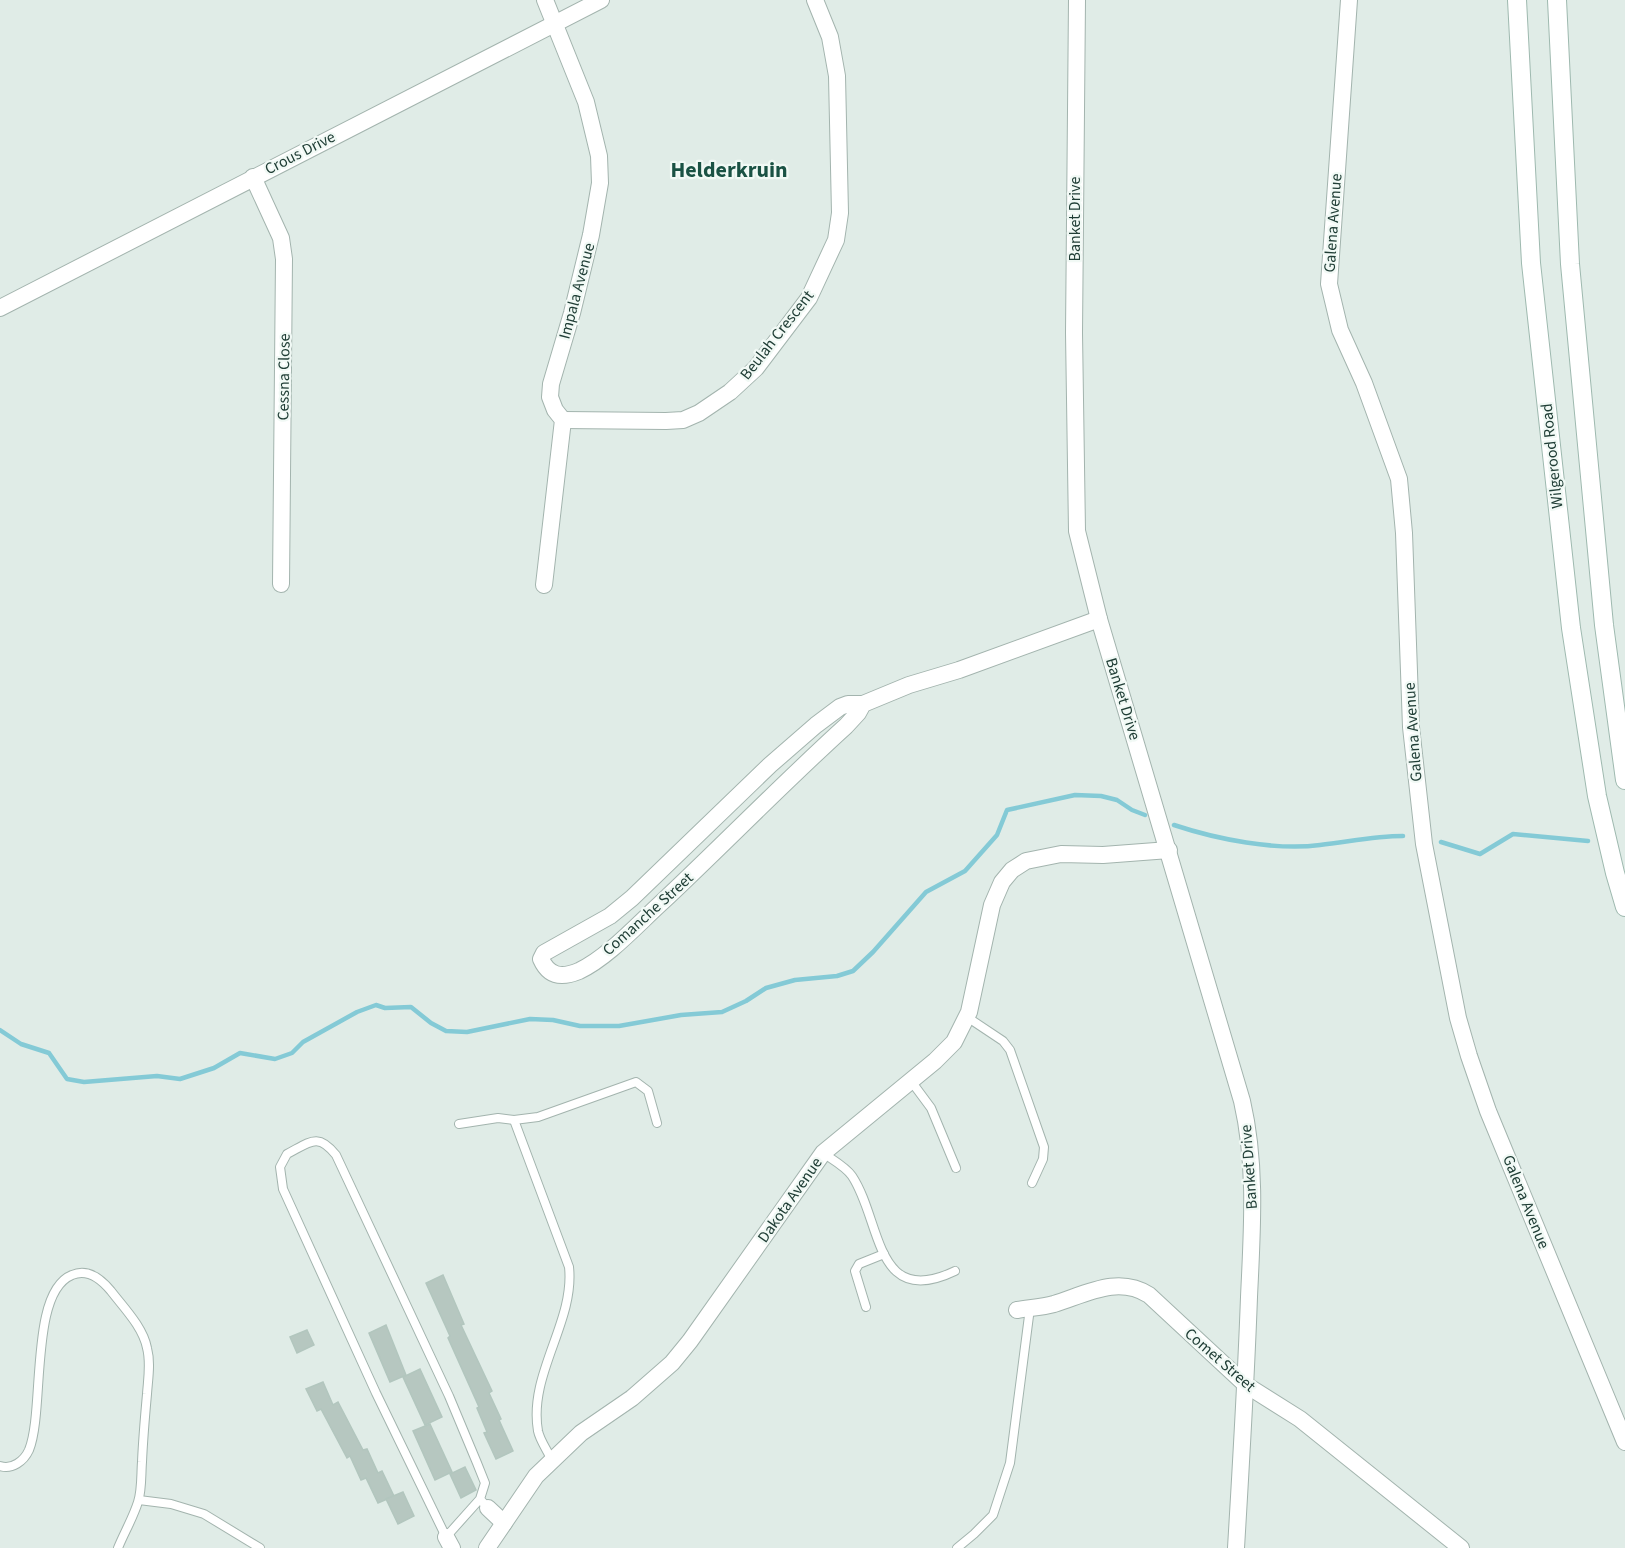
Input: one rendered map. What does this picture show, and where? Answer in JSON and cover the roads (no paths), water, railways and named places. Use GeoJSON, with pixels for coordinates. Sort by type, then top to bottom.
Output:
{"type":"FeatureCollection","features":[{"type":"Feature","properties":{"kind":"street","name":"Impala Avenue"},"geometry":{"type":"LineString","coordinates":[[545,0],[586,102],[600,156],[600,183],[591,236],[572,314],[551,384],[550,397],[555,410],[563,420]]}},
{"type":"Feature","properties":{"kind":"street","name":"Crous Drive"},"geometry":{"type":"LineString","coordinates":[[0,308],[601,0]]}},
{"type":"Feature","properties":{"kind":"street","name":"Beulah Crescent"},"geometry":{"type":"LineString","coordinates":[[563,420],[666,421],[683,420],[699,413],[730,392],[756,368],[809,298],[836,240],[840,213],[837,76],[830,37],[815,0]]}},
{"type":"Feature","properties":{"kind":"street","name":"Banket Drive"},"geometry":{"type":"LineString","coordinates":[[1077,0],[1074,333],[1077,531],[1099,619],[1247,1124],[1254,1186],[1246,1385],[1236,1548]]}},
{"type":"Feature","properties":{"kind":"street","name":"Galena Avenue"},"geometry":{"type":"LineString","coordinates":[[1349,0],[1329,284],[1340,330],[1364,383],[1399,479],[1404,533],[1411,727],[1424,844],[1458,1018],[1468,1056],[1488,1111],[1625,1442]]}},
{"type":"Feature","properties":{"kind":"street","name":"Wilgerood Road"},"geometry":{"type":"LineString","coordinates":[[1517,0],[1531,262],[1571,628],[1597,796],[1625,907]]}},
{"type":"Feature","properties":{"kind":"street"},"geometry":{"type":"LineString","coordinates":[[1557,0],[1570,264],[1604,625],[1625,780]]}},
{"type":"Feature","properties":{"kind":"street","name":"Cessna Close"},"geometry":{"type":"LineString","coordinates":[[253,177],[281,238],[284,259],[281,584]]}},
{"type":"Feature","properties":{"kind":"street"},"geometry":{"type":"LineString","coordinates":[[544,585],[563,420]]}},
{"type":"Feature","properties":{"kind":"street","name":"Comanche Street"},"geometry":{"type":"LineString","coordinates":[[863,704],[846,726],[632,932],[590,964],[577,971],[560,975],[548,971],[542,959],[544,952],[610,916],[632,898],[770,765],[840,707],[848,704],[863,704],[909,685],[959,670],[1099,619]]}},
{"type":"Feature","properties":{"kind":"street","name":"Dakota Avenue"},"geometry":{"type":"LineString","coordinates":[[487,1548],[536,1476],[581,1433],[632,1398],[672,1363],[824,1153],[946,1052],[954,1042],[967,1017],[992,905],[1002,882],[1012,870],[1026,861],[1061,854],[1104,855],[1168,849]]}},
{"type":"Feature","properties":{"kind":"street","name":"Comet Street"},"geometry":{"type":"LineString","coordinates":[[1024,1309],[1052,1305],[1094,1289],[1116,1286],[1140,1289],[1149,1294],[1246,1385],[1299,1419],[1461,1548]]}},
{"type":"Feature","properties":{"kind":"street"},"geometry":{"type":"LineString","coordinates":[[484,1504],[504,1523]]}},
{"type":"Feature","properties":{"kind":"lane"},"geometry":{"type":"LineString","coordinates":[[967,1017],[1003,1041],[1010,1050],[1044,1147],[1042,1159],[1032,1183]]}},
{"type":"Feature","properties":{"kind":"lane"},"geometry":{"type":"LineString","coordinates":[[910,1081],[931,1108],[956,1168]]}},
{"type":"Feature","properties":{"kind":"lane"},"geometry":{"type":"LineString","coordinates":[[459,1124],[498,1118],[514,1120],[537,1117],[636,1082],[648,1091],[657,1123]]}},
{"type":"Feature","properties":{"kind":"lane"},"geometry":{"type":"LineString","coordinates":[[514,1120],[569,1267],[566,1303],[541,1386],[537,1414],[538,1433],[552,1461]]}},
{"type":"Feature","properties":{"kind":"lane"},"geometry":{"type":"LineString","coordinates":[[316,1141],[326,1143],[336,1155],[449,1396],[484,1483],[484,1504],[449,1542],[376,1393],[283,1189],[280,1167],[287,1154],[316,1141]]}},
{"type":"Feature","properties":{"kind":"lane"},"geometry":{"type":"LineString","coordinates":[[824,1153],[851,1175],[891,1267],[898,1273],[918,1282],[941,1278],[955,1271]]}},
{"type":"Feature","properties":{"kind":"lane"},"geometry":{"type":"LineString","coordinates":[[866,1307],[855,1271],[859,1264],[884,1254]]}},
{"type":"Feature","properties":{"kind":"lane"},"geometry":{"type":"LineString","coordinates":[[0,1467],[11,1467],[18,1464],[29,1451],[44,1327],[51,1299],[56,1288],[65,1278],[88,1273],[108,1288],[142,1333],[147,1348],[148,1374],[139,1500],[118,1548]]}},
{"type":"Feature","properties":{"kind":"lane"},"geometry":{"type":"LineString","coordinates":[[957,1548],[993,1515],[1010,1462],[1024,1309]]}},
{"type":"Feature","properties":{"kind":"lane"},"geometry":{"type":"LineString","coordinates":[[139,1500],[171,1503],[204,1514],[260,1548]]}},
{"type":"Feature","properties":{"kind":"waterway"},"geometry":{"type":"LineString","coordinates":[[0,1030],[21,1044],[49,1053],[67,1079],[84,1082],[157,1076],[180,1079],[214,1068],[240,1053],[275,1059],[292,1053],[303,1042],[357,1012],[376,1005],[385,1008],[411,1007],[431,1023],[446,1031],[467,1032],[530,1019],[553,1020],[580,1026],[619,1026],[681,1015],[722,1012],[746,1001],[766,988],[795,980],[837,976],[853,971],[926,892],[965,871],[997,835],[1007,810],[1075,795],[1101,796],[1117,800],[1145,815]]}},
{"type":"Feature","properties":{"kind":"waterway"},"geometry":{"type":"LineString","coordinates":[[1174,825],[1227,839],[1285,846],[1320,845],[1403,836]]}},
{"type":"Feature","properties":{"kind":"waterway"},"geometry":{"type":"LineString","coordinates":[[1441,842],[1480,854],[1513,834],[1588,841]]}},
{"type":"Feature","properties":{"kind":"district","name":"Helderkruin"},"geometry":{"type":"Point","coordinates":[729,170]}}]}
